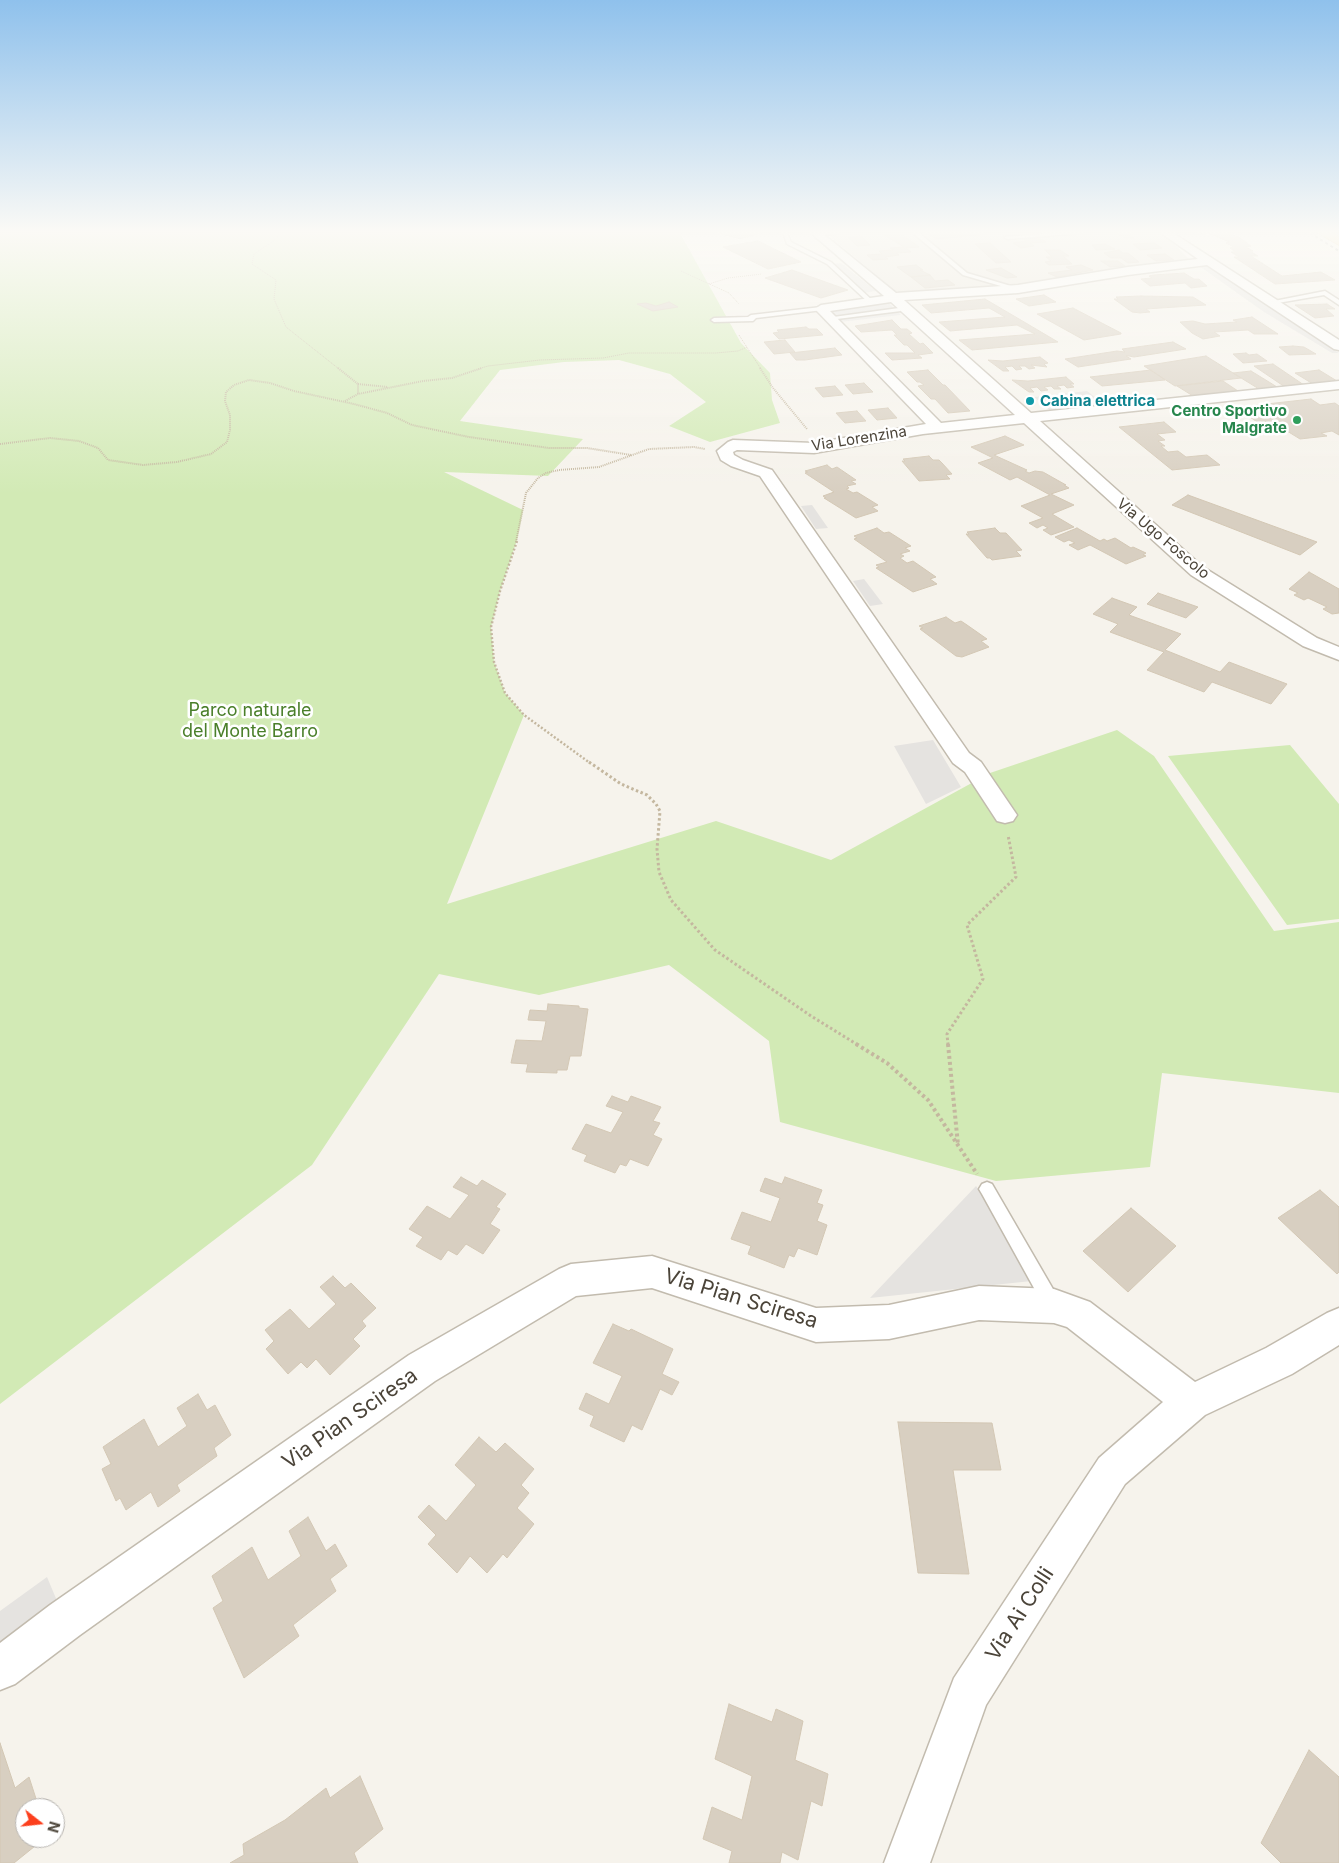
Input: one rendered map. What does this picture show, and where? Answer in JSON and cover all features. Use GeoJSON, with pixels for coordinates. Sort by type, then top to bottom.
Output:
{"type":"FeatureCollection","features":[{"type":"Feature","properties":{"kind":"street"},"geometry":{"type":"LineString","coordinates":[[831,320],[938,428]]}},
{"type":"Feature","properties":{"kind":"street","name":"Via Ugo Foscolo"},"geometry":{"type":"LineString","coordinates":[[918,320],[1197,571],[1310,642],[1339,654]]}},
{"type":"Feature","properties":{"kind":"street"},"geometry":{"type":"LineString","coordinates":[[1299,320],[1339,346]]}},
{"type":"Feature","properties":{"kind":"street","name":"Via Lorenzina"},"geometry":{"type":"LineString","coordinates":[[725,452],[733,445],[814,448],[869,436],[1339,385]]}},
{"type":"Feature","properties":{"kind":"street"},"geometry":{"type":"LineString","coordinates":[[725,452],[728,457],[737,463],[766,473],[961,758],[973,767],[1005,815]]}},
{"type":"Feature","properties":{"kind":"street","name":"Via Pian Sciresa"},"geometry":{"type":"LineString","coordinates":[[0,1669],[65,1620],[422,1368],[571,1280],[652,1272],[816,1325],[889,1322],[979,1303],[1054,1306],[1078,1314],[1192,1402]]}},
{"type":"Feature","properties":{"kind":"street"},"geometry":{"type":"LineString","coordinates":[[1192,1402],[1279,1361],[1339,1325]]}},
{"type":"Feature","properties":{"kind":"street","name":"Via Ai Colli"},"geometry":{"type":"LineString","coordinates":[[907,1863],[969,1693],[1112,1471],[1192,1402]]}},
{"type":"Feature","properties":{"kind":"lane"},"geometry":{"type":"LineString","coordinates":[[987,1189],[1054,1306]]}},
{"type":"Feature","properties":{"kind":"path"},"geometry":{"type":"LineString","coordinates":[[283,320],[286,327],[358,384],[391,388]]}},
{"type":"Feature","properties":{"kind":"path"},"geometry":{"type":"LineString","coordinates":[[749,320],[735,328],[773,388],[809,433]]}},
{"type":"Feature","properties":{"kind":"path"},"geometry":{"type":"LineString","coordinates":[[344,402],[358,394],[423,380],[452,378],[488,366],[540,360],[603,358],[629,353],[716,353],[738,351],[747,347]]}},
{"type":"Feature","properties":{"kind":"path"},"geometry":{"type":"LineString","coordinates":[[0,444],[50,438],[79,441],[98,448],[108,460],[143,464],[177,462],[211,454],[227,442],[230,430],[230,415],[225,401],[226,392],[234,385],[249,380],[270,383],[294,391],[387,413],[412,426],[469,437],[550,448],[587,448],[632,455]]}},
{"type":"Feature","properties":{"kind":"path"},"geometry":{"type":"LineString","coordinates":[[358,384],[358,394]]}},
{"type":"Feature","properties":{"kind":"path"},"geometry":{"type":"LineString","coordinates":[[725,452],[694,447],[649,450],[599,467],[546,473],[538,478],[526,493],[517,540],[500,591],[491,627],[494,662],[505,693],[524,715],[621,784],[647,795],[656,804],[660,811],[657,849],[659,872],[670,900],[715,950],[811,1016],[887,1063],[928,1100],[987,1189]]}},
{"type":"Feature","properties":{"kind":"path"},"geometry":{"type":"LineString","coordinates":[[958,1147],[947,1034],[983,979],[967,925],[1016,877],[1005,815]]}},
{"type":"Feature","properties":{"kind":"green space","name":"Parco naturale del Monte Barro"},"geometry":{"type":"Polygon","coordinates":[[[0,320],[728,320],[741,343],[770,373],[772,400],[780,423],[710,442],[669,426],[706,402],[670,374],[619,360],[564,362],[500,370],[460,421],[583,439],[548,476],[444,472],[523,510],[517,540],[500,591],[491,627],[494,662],[505,693],[524,715],[447,904],[716,821],[831,860],[990,773],[1117,730],[1154,756],[1274,931],[1339,922],[1339,1093],[1162,1073],[1150,1167],[996,1181],[780,1122],[769,1041],[669,965],[539,995],[439,974],[312,1165],[0,1404],[0,320]]]}},
{"type":"Feature","properties":{"kind":"green space"},"geometry":{"type":"Polygon","coordinates":[[[1290,745],[1339,804],[1339,919],[1287,925],[1168,756],[1290,745]]]}},
{"type":"Feature","properties":{"kind":"shaded area"},"geometry":{"type":"Polygon","coordinates":[[[838,320],[858,320],[840,322],[838,320]]]}},
{"type":"Feature","properties":{"kind":"shaded area"},"geometry":{"type":"Polygon","coordinates":[[[1277,320],[1289,320],[1339,353],[1332,353],[1277,320]]]}},
{"type":"Feature","properties":{"kind":"shaded area"},"geometry":{"type":"Polygon","coordinates":[[[1087,391],[1107,406],[1053,413],[1034,397],[1087,391]]]}},
{"type":"Feature","properties":{"kind":"shaded area"},"geometry":{"type":"Polygon","coordinates":[[[812,505],[828,528],[816,529],[801,506],[812,505]]]}},
{"type":"Feature","properties":{"kind":"shaded area"},"geometry":{"type":"Polygon","coordinates":[[[864,579],[883,604],[870,606],[853,581],[864,579]]]}},
{"type":"Feature","properties":{"kind":"shaded area"},"geometry":{"type":"Polygon","coordinates":[[[933,740],[961,787],[926,804],[894,746],[933,740]]]}},
{"type":"Feature","properties":{"kind":"shaded area"},"geometry":{"type":"Polygon","coordinates":[[[976,1186],[1041,1280],[870,1298],[976,1186]]]}},
{"type":"Feature","properties":{"kind":"shaded area"},"geometry":{"type":"Polygon","coordinates":[[[47,1577],[60,1608],[0,1653],[0,1611],[47,1577]]]}},
{"type":"Feature","properties":{"kind":"building"},"geometry":{"type":"Polygon","coordinates":[[[892,320],[901,329],[907,329],[912,333],[909,334],[920,344],[923,343],[933,353],[918,355],[922,358],[892,360],[885,353],[915,353],[894,335],[897,335],[892,330],[861,332],[855,326],[892,320]]]}},
{"type":"Feature","properties":{"kind":"building"},"geometry":{"type":"Polygon","coordinates":[[[1021,320],[1058,342],[972,350],[959,340],[1035,334],[1017,325],[950,331],[939,322],[1021,320]]]}},
{"type":"Feature","properties":{"kind":"building"},"geometry":{"type":"Polygon","coordinates":[[[1048,320],[1096,320],[1121,333],[1084,340],[1048,320]]]}},
{"type":"Feature","properties":{"kind":"building"},"geometry":{"type":"Polygon","coordinates":[[[1233,320],[1256,320],[1278,334],[1254,334],[1248,330],[1214,332],[1220,336],[1203,339],[1192,333],[1180,322],[1193,321],[1205,324],[1237,322],[1233,320]]]}},
{"type":"Feature","properties":{"kind":"building"},"geometry":{"type":"Polygon","coordinates":[[[806,327],[817,329],[823,335],[779,339],[773,333],[779,332],[777,330],[806,327]]]}},
{"type":"Feature","properties":{"kind":"building"},"geometry":{"type":"Polygon","coordinates":[[[785,340],[795,352],[774,354],[764,342],[785,340]]]}},
{"type":"Feature","properties":{"kind":"building"},"geometry":{"type":"Polygon","coordinates":[[[1173,342],[1186,349],[1134,357],[1126,356],[1131,359],[1078,367],[1065,359],[1117,351],[1125,352],[1122,349],[1173,342]]]}},
{"type":"Feature","properties":{"kind":"building"},"geometry":{"type":"Polygon","coordinates":[[[1279,347],[1304,347],[1316,354],[1289,355],[1279,347]]]}},
{"type":"Feature","properties":{"kind":"building"},"geometry":{"type":"Polygon","coordinates":[[[835,348],[842,355],[796,360],[790,353],[835,348]]]}},
{"type":"Feature","properties":{"kind":"building"},"geometry":{"type":"Polygon","coordinates":[[[1246,353],[1249,355],[1257,354],[1267,361],[1243,363],[1233,354],[1246,353]]]}},
{"type":"Feature","properties":{"kind":"building"},"geometry":{"type":"Polygon","coordinates":[[[1206,356],[1241,378],[1175,386],[1144,366],[1206,356]]]}},
{"type":"Feature","properties":{"kind":"building"},"geometry":{"type":"Polygon","coordinates":[[[1040,357],[1048,363],[1044,364],[1047,367],[1031,365],[1035,368],[1029,369],[1025,366],[1019,366],[1022,369],[1016,370],[1012,366],[1005,367],[1009,371],[1003,371],[988,360],[1003,361],[1040,357]]]}},
{"type":"Feature","properties":{"kind":"building"},"geometry":{"type":"Polygon","coordinates":[[[1273,364],[1304,385],[1285,387],[1254,366],[1273,364]]]}},
{"type":"Feature","properties":{"kind":"building"},"geometry":{"type":"Polygon","coordinates":[[[928,370],[970,411],[948,413],[935,399],[931,399],[918,386],[924,385],[917,382],[907,372],[928,370]]]}},
{"type":"Feature","properties":{"kind":"building"},"geometry":{"type":"Polygon","coordinates":[[[1151,370],[1165,380],[1102,386],[1090,377],[1151,370]]]}},
{"type":"Feature","properties":{"kind":"building"},"geometry":{"type":"Polygon","coordinates":[[[1319,370],[1337,381],[1313,384],[1295,373],[1319,370]]]}},
{"type":"Feature","properties":{"kind":"building"},"geometry":{"type":"Polygon","coordinates":[[[1251,371],[1277,387],[1259,389],[1233,373],[1251,371]]]}},
{"type":"Feature","properties":{"kind":"building"},"geometry":{"type":"Polygon","coordinates":[[[1066,377],[1074,384],[1070,384],[1074,387],[1067,388],[1064,385],[1057,386],[1061,389],[1054,389],[1051,386],[1044,387],[1048,390],[1041,391],[1037,387],[1030,388],[1034,392],[1029,392],[1012,380],[1028,381],[1066,377]]]}},
{"type":"Feature","properties":{"kind":"building"},"geometry":{"type":"Polygon","coordinates":[[[1223,381],[1238,391],[1193,396],[1177,386],[1223,381]]]}},
{"type":"Feature","properties":{"kind":"building"},"geometry":{"type":"Polygon","coordinates":[[[864,383],[873,392],[853,394],[845,385],[864,383]]]}},
{"type":"Feature","properties":{"kind":"building"},"geometry":{"type":"Polygon","coordinates":[[[835,386],[843,395],[823,397],[815,388],[835,386]]]}},
{"type":"Feature","properties":{"kind":"building","name":"Centro Sportivo Malgrate"},"geometry":{"type":"Polygon","coordinates":[[[1311,399],[1320,405],[1335,403],[1339,406],[1339,435],[1332,431],[1321,433],[1327,436],[1300,439],[1287,431],[1269,430],[1241,411],[1246,410],[1240,407],[1311,399]]]}},
{"type":"Feature","properties":{"kind":"building"},"geometry":{"type":"Polygon","coordinates":[[[888,408],[897,418],[877,420],[868,410],[888,408]]]}},
{"type":"Feature","properties":{"kind":"building"},"geometry":{"type":"Polygon","coordinates":[[[857,411],[866,421],[845,423],[836,413],[857,411]]]}},
{"type":"Feature","properties":{"kind":"building"},"geometry":{"type":"Polygon","coordinates":[[[1164,422],[1176,432],[1157,434],[1165,440],[1158,441],[1165,446],[1161,446],[1168,452],[1178,451],[1186,457],[1207,455],[1220,465],[1172,470],[1119,427],[1164,422]]]}},
{"type":"Feature","properties":{"kind":"building"},"geometry":{"type":"Polygon","coordinates":[[[1005,436],[1024,445],[994,455],[1027,470],[1025,471],[1029,473],[1035,471],[1043,472],[1066,485],[1064,485],[1069,488],[1051,494],[1074,505],[1052,514],[1074,527],[1051,535],[1043,530],[1048,528],[1043,525],[1037,528],[1029,523],[1043,518],[1021,506],[1050,495],[1017,477],[1010,480],[978,463],[993,458],[971,447],[1005,436]]]}},
{"type":"Feature","properties":{"kind":"building"},"geometry":{"type":"Polygon","coordinates":[[[929,456],[933,460],[939,460],[942,463],[952,474],[946,475],[950,479],[919,481],[902,461],[905,461],[903,459],[929,456]]]}},
{"type":"Feature","properties":{"kind":"building"},"geometry":{"type":"Polygon","coordinates":[[[827,465],[832,469],[837,467],[856,480],[851,481],[856,484],[847,486],[849,488],[846,489],[853,493],[857,492],[878,505],[872,507],[878,511],[856,518],[824,498],[826,498],[823,496],[834,492],[805,473],[808,472],[805,471],[827,465]]]}},
{"type":"Feature","properties":{"kind":"building"},"geometry":{"type":"Polygon","coordinates":[[[1188,495],[1317,542],[1300,555],[1172,505],[1188,495]]]}},
{"type":"Feature","properties":{"kind":"building"},"geometry":{"type":"Polygon","coordinates":[[[877,528],[884,533],[889,532],[911,546],[905,548],[910,551],[900,554],[904,556],[900,558],[907,563],[913,561],[936,577],[930,579],[937,584],[913,592],[876,568],[879,567],[876,565],[887,562],[854,539],[857,538],[854,536],[877,528]]]}},
{"type":"Feature","properties":{"kind":"building"},"geometry":{"type":"Polygon","coordinates":[[[995,528],[1000,533],[1006,533],[1022,550],[1016,551],[1021,556],[992,560],[987,558],[966,534],[969,534],[967,532],[995,528]]]}},
{"type":"Feature","properties":{"kind":"building"},"geometry":{"type":"Polygon","coordinates":[[[1077,528],[1100,541],[1115,538],[1131,548],[1133,547],[1146,553],[1143,555],[1146,556],[1126,564],[1090,545],[1078,550],[1069,545],[1075,543],[1069,540],[1064,542],[1055,537],[1077,528]]]}},
{"type":"Feature","properties":{"kind":"building"},"geometry":{"type":"Polygon","coordinates":[[[1309,572],[1339,589],[1339,613],[1332,614],[1323,609],[1327,607],[1308,598],[1304,600],[1294,595],[1298,593],[1289,589],[1309,572]]]}},
{"type":"Feature","properties":{"kind":"building"},"geometry":{"type":"Polygon","coordinates":[[[1158,593],[1198,607],[1186,618],[1147,604],[1158,593]]]}},
{"type":"Feature","properties":{"kind":"building"},"geometry":{"type":"Polygon","coordinates":[[[1112,598],[1137,607],[1129,615],[1181,634],[1165,650],[1220,672],[1229,662],[1287,684],[1271,704],[1212,682],[1204,692],[1147,670],[1164,652],[1110,632],[1118,624],[1093,614],[1112,598]]]}},
{"type":"Feature","properties":{"kind":"building"},"geometry":{"type":"Polygon","coordinates":[[[946,617],[955,623],[961,621],[967,625],[987,639],[981,641],[989,647],[962,657],[956,656],[920,629],[923,628],[919,626],[946,617]]]}},
{"type":"Feature","properties":{"kind":"building"},"geometry":{"type":"Polygon","coordinates":[[[548,1004],[579,1006],[579,1008],[588,1009],[581,1056],[570,1056],[567,1070],[557,1070],[557,1073],[526,1072],[528,1064],[511,1063],[516,1040],[542,1041],[546,1021],[528,1020],[530,1010],[547,1011],[548,1004]]]}},
{"type":"Feature","properties":{"kind":"building"},"geometry":{"type":"Polygon","coordinates":[[[612,1096],[628,1102],[631,1096],[661,1107],[653,1121],[660,1123],[653,1135],[662,1139],[648,1166],[630,1159],[626,1166],[620,1164],[615,1173],[584,1161],[587,1155],[572,1149],[586,1124],[611,1133],[623,1112],[606,1106],[612,1096]]]}},
{"type":"Feature","properties":{"kind":"building"},"geometry":{"type":"Polygon","coordinates":[[[461,1177],[477,1186],[482,1180],[506,1194],[496,1207],[500,1209],[490,1224],[500,1230],[483,1254],[466,1244],[457,1255],[448,1250],[441,1260],[416,1246],[423,1237],[409,1229],[427,1206],[450,1219],[469,1195],[453,1187],[461,1177]]]}},
{"type":"Feature","properties":{"kind":"building"},"geometry":{"type":"Polygon","coordinates":[[[785,1177],[822,1190],[817,1203],[823,1205],[817,1221],[827,1225],[817,1255],[798,1248],[794,1257],[789,1255],[784,1268],[748,1254],[751,1246],[731,1239],[742,1212],[771,1222],[780,1198],[760,1191],[765,1178],[782,1184],[785,1177]]]}},
{"type":"Feature","properties":{"kind":"building"},"geometry":{"type":"Polygon","coordinates":[[[1320,1190],[1339,1207],[1339,1272],[1337,1274],[1278,1218],[1320,1190]]]}},
{"type":"Feature","properties":{"kind":"building"},"geometry":{"type":"Polygon","coordinates":[[[1131,1208],[1176,1246],[1128,1292],[1083,1251],[1131,1208]]]}},
{"type":"Feature","properties":{"kind":"building"},"geometry":{"type":"Polygon","coordinates":[[[333,1276],[345,1288],[351,1283],[376,1308],[362,1321],[366,1326],[353,1339],[360,1346],[330,1375],[316,1359],[307,1368],[301,1362],[288,1374],[266,1349],[274,1341],[265,1330],[290,1309],[309,1329],[336,1304],[320,1287],[333,1276]]]}},
{"type":"Feature","properties":{"kind":"building"},"geometry":{"type":"Polygon","coordinates":[[[613,1324],[629,1331],[631,1329],[673,1349],[662,1374],[679,1382],[672,1395],[660,1389],[642,1430],[632,1425],[624,1442],[590,1426],[594,1416],[579,1409],[586,1393],[609,1404],[622,1376],[593,1363],[613,1324]]]}},
{"type":"Feature","properties":{"kind":"building"},"geometry":{"type":"Polygon","coordinates":[[[198,1394],[207,1410],[215,1405],[231,1435],[214,1448],[217,1456],[177,1485],[180,1491],[158,1507],[151,1492],[126,1510],[120,1498],[116,1501],[102,1469],[111,1464],[103,1447],[144,1419],[158,1447],[187,1426],[177,1408],[198,1394]]]}},
{"type":"Feature","properties":{"kind":"building"},"geometry":{"type":"Polygon","coordinates":[[[898,1422],[992,1423],[1001,1470],[953,1470],[969,1574],[918,1573],[898,1422]]]}},
{"type":"Feature","properties":{"kind":"building"},"geometry":{"type":"Polygon","coordinates":[[[479,1437],[496,1452],[505,1443],[534,1469],[521,1485],[529,1493],[517,1508],[534,1524],[507,1558],[503,1554],[487,1573],[470,1556],[457,1573],[428,1544],[436,1535],[418,1517],[429,1505],[446,1521],[476,1485],[455,1465],[479,1437]]]}},
{"type":"Feature","properties":{"kind":"building"},"geometry":{"type":"Polygon","coordinates":[[[308,1517],[326,1551],[335,1544],[347,1566],[330,1579],[336,1591],[293,1625],[299,1636],[244,1678],[213,1608],[223,1601],[212,1576],[252,1547],[268,1580],[301,1556],[289,1531],[308,1517]]]}},
{"type":"Feature","properties":{"kind":"building"},"geometry":{"type":"Polygon","coordinates":[[[729,1704],[772,1722],[776,1709],[803,1721],[795,1760],[828,1774],[822,1806],[811,1801],[798,1860],[782,1852],[780,1863],[729,1863],[732,1851],[703,1839],[712,1807],[742,1820],[752,1776],[715,1759],[729,1704]]]}},
{"type":"Feature","properties":{"kind":"building"},"geometry":{"type":"Polygon","coordinates":[[[0,1743],[15,1788],[29,1777],[36,1798],[15,1798],[15,1848],[33,1848],[14,1863],[0,1863],[0,1743]]]}},
{"type":"Feature","properties":{"kind":"building"},"geometry":{"type":"Polygon","coordinates":[[[1309,1750],[1339,1777],[1339,1863],[1281,1863],[1261,1843],[1309,1750]]]}},
{"type":"Feature","properties":{"kind":"building"},"geometry":{"type":"Polygon","coordinates":[[[360,1776],[383,1829],[354,1853],[358,1863],[230,1863],[244,1855],[243,1844],[285,1820],[326,1788],[330,1798],[360,1776]]]}},
{"type":"Feature","properties":{"kind":"place","name":"Cabina elettrica"},"geometry":{"type":"Point","coordinates":[1030,401]}},
{"type":"Feature","properties":{"kind":"place","name":"Centro Sportivo Malgrate"},"geometry":{"type":"Point","coordinates":[1297,420]}}]}
